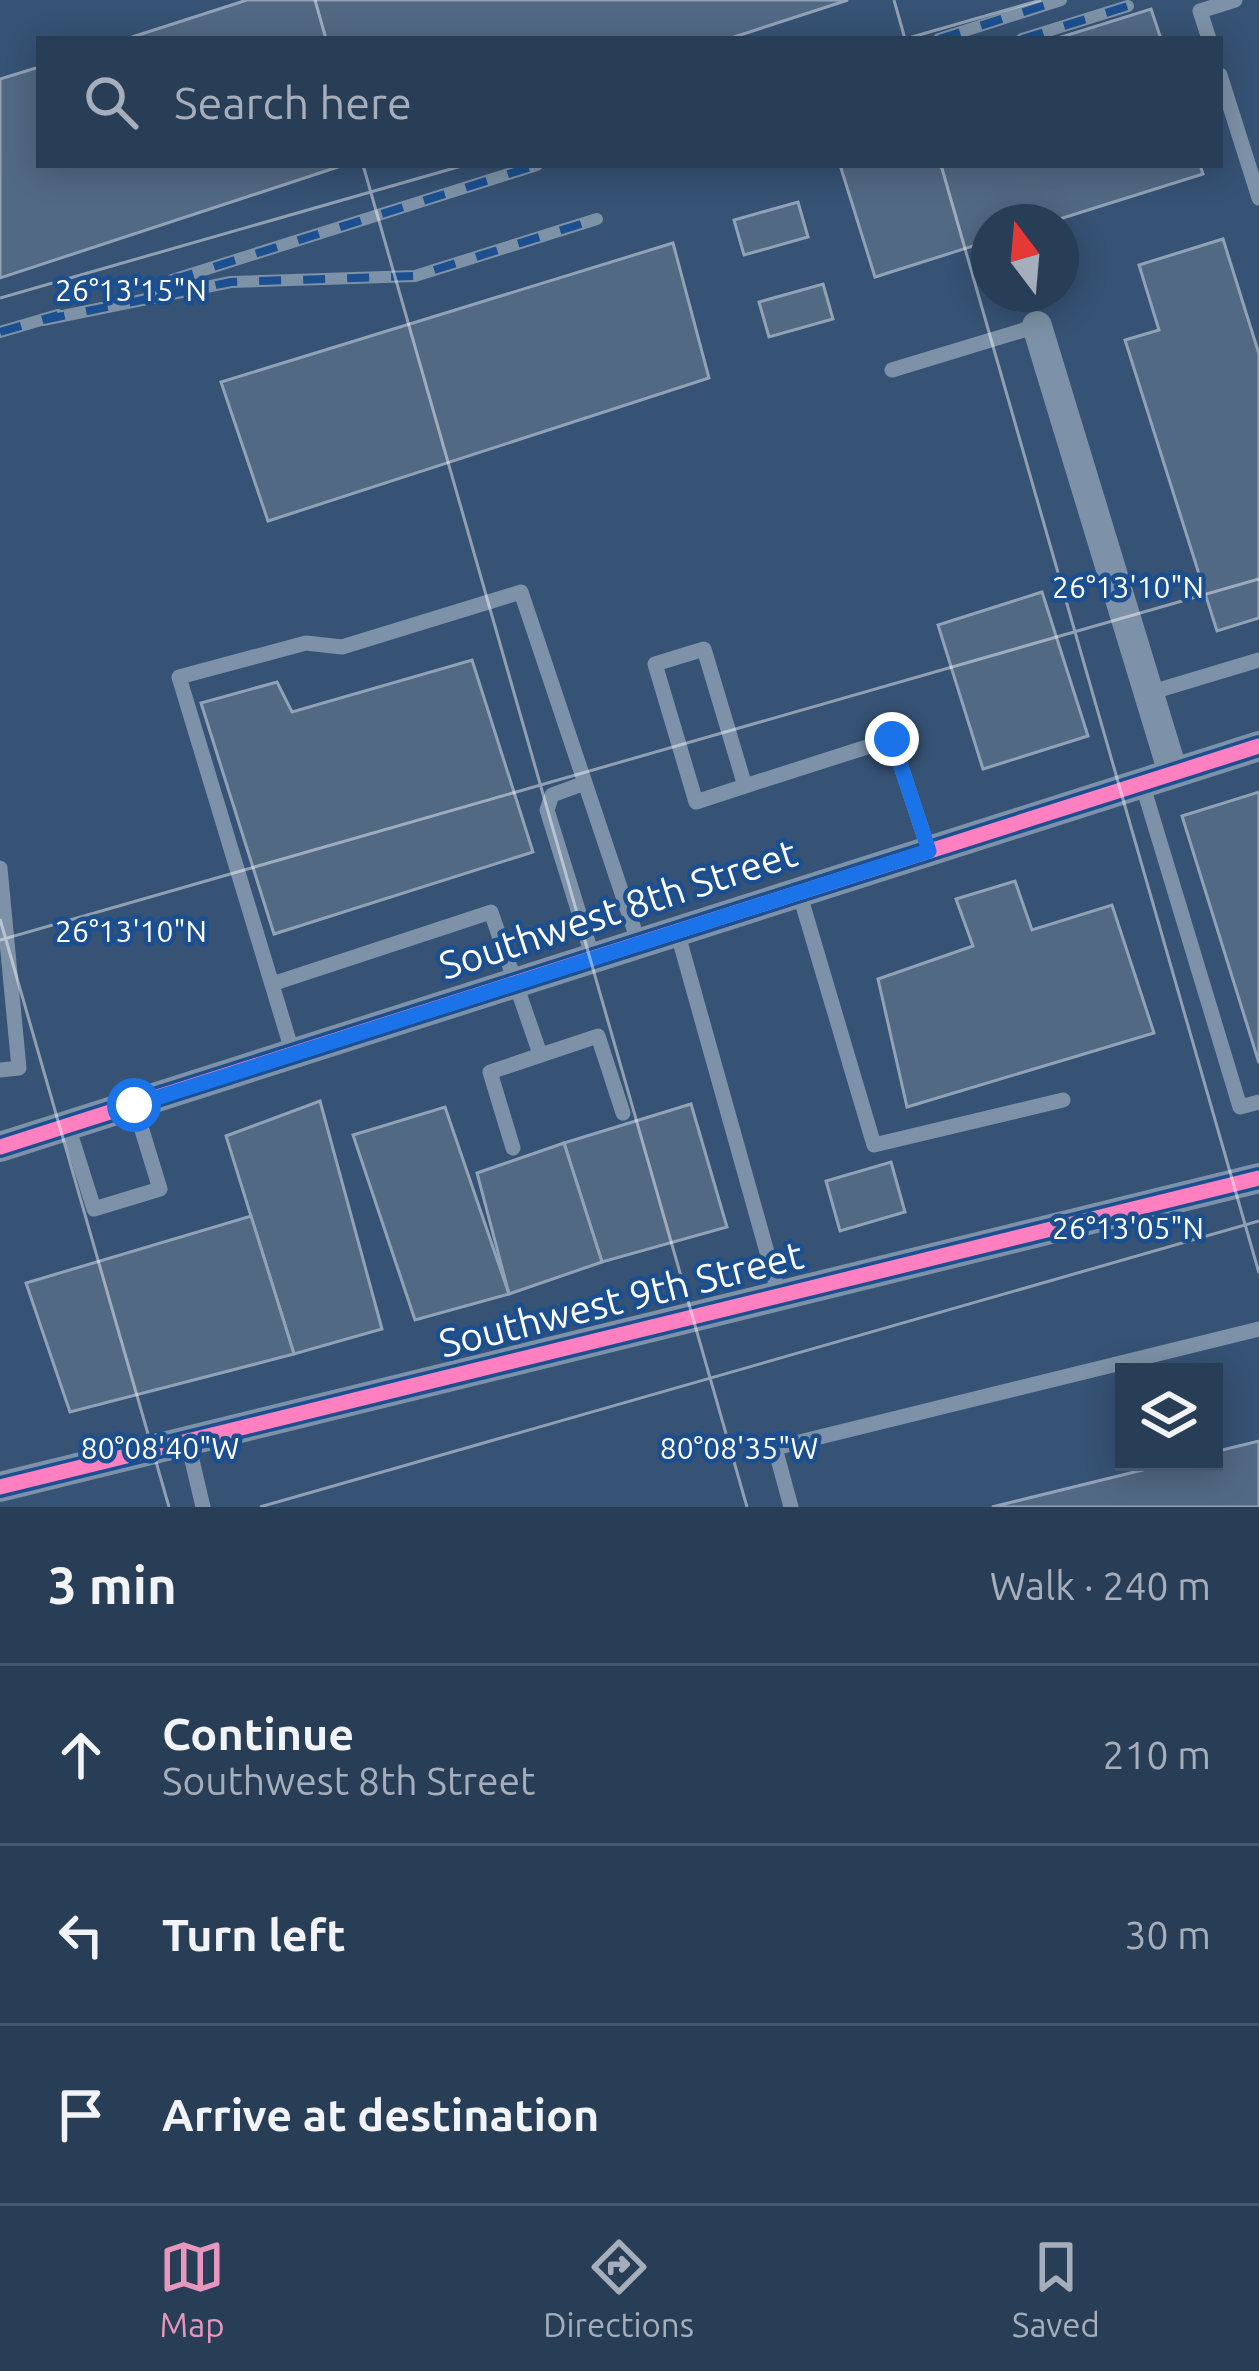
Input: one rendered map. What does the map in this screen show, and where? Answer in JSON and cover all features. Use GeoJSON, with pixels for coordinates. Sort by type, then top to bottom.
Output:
{"type":"FeatureCollection","features":[{"type":"Feature","properties":{"kind":"street"},"geometry":{"type":"LineString","coordinates":[[1037,326],[1173,773]]}},
{"type":"Feature","properties":{"kind":"street","name":"Southwest 8th Street"},"geometry":{"type":"LineString","coordinates":[[0,1148],[1259,746]]}},
{"type":"Feature","properties":{"kind":"street","name":"Southwest 9th Street"},"geometry":{"type":"LineString","coordinates":[[0,1486],[1259,1178]]}},
{"type":"Feature","properties":{"kind":"lane"},"geometry":{"type":"LineString","coordinates":[[1208,36],[1200,11],[1235,0]]}},
{"type":"Feature","properties":{"kind":"lane"},"geometry":{"type":"LineString","coordinates":[[1223,84],[1259,198]]}},
{"type":"Feature","properties":{"kind":"lane"},"geometry":{"type":"LineString","coordinates":[[892,370],[1037,326]]}},
{"type":"Feature","properties":{"kind":"lane"},"geometry":{"type":"LineString","coordinates":[[293,1054],[179,677],[306,643],[342,647],[521,592],[638,944]]}},
{"type":"Feature","properties":{"kind":"lane"},"geometry":{"type":"LineString","coordinates":[[745,786],[704,649],[655,664],[696,802],[892,739],[929,851]]}},
{"type":"Feature","properties":{"kind":"lane"},"geometry":{"type":"LineString","coordinates":[[1149,693],[1259,659]]}},
{"type":"Feature","properties":{"kind":"lane"},"geometry":{"type":"LineString","coordinates":[[585,783],[553,795],[547,810],[593,958]]}},
{"type":"Feature","properties":{"kind":"lane"},"geometry":{"type":"LineString","coordinates":[[1142,783],[1240,1106],[1259,1102]]}},
{"type":"Feature","properties":{"kind":"lane"},"geometry":{"type":"LineString","coordinates":[[0,868],[19,1068],[0,1070]]}},
{"type":"Feature","properties":{"kind":"lane"},"geometry":{"type":"LineString","coordinates":[[799,892],[874,1145],[1063,1100]]}},
{"type":"Feature","properties":{"kind":"lane"},"geometry":{"type":"LineString","coordinates":[[272,984],[491,912],[540,1054]]}},
{"type":"Feature","properties":{"kind":"lane"},"geometry":{"type":"LineString","coordinates":[[677,931],[779,1294]]}},
{"type":"Feature","properties":{"kind":"lane"},"geometry":{"type":"LineString","coordinates":[[513,1148],[490,1072],[540,1054],[598,1036],[623,1113]]}},
{"type":"Feature","properties":{"kind":"lane"},"geometry":{"type":"LineString","coordinates":[[68,1126],[94,1209],[160,1189],[134,1105]]}},
{"type":"Feature","properties":{"kind":"lane"},"geometry":{"type":"LineString","coordinates":[[791,1507],[775,1448],[1259,1329]]}},
{"type":"Feature","properties":{"kind":"lane"},"geometry":{"type":"LineString","coordinates":[[187,1438],[203,1507]]}},
{"type":"Feature","properties":{"kind":"building"},"geometry":{"type":"Polygon","coordinates":[[[247,0],[848,0],[737,36],[135,36],[247,0]]]}},
{"type":"Feature","properties":{"kind":"building"},"geometry":{"type":"Polygon","coordinates":[[[1151,9],[1160,36],[1065,36],[1151,9]]]}},
{"type":"Feature","properties":{"kind":"building"},"geometry":{"type":"Polygon","coordinates":[[[36,68],[36,168],[335,168],[0,278],[0,79],[36,68]]]}},
{"type":"Feature","properties":{"kind":"building"},"geometry":{"type":"Polygon","coordinates":[[[841,168],[1201,168],[1203,174],[1079,213],[1079,204],[971,204],[971,247],[875,277],[841,168]]]}},
{"type":"Feature","properties":{"kind":"building"},"geometry":{"type":"Polygon","coordinates":[[[798,202],[808,237],[744,255],[734,220],[798,202]]]}},
{"type":"Feature","properties":{"kind":"building"},"geometry":{"type":"Polygon","coordinates":[[[1223,239],[1259,354],[1259,618],[1217,631],[1125,340],[1159,330],[1139,265],[1223,239]]]}},
{"type":"Feature","properties":{"kind":"building"},"geometry":{"type":"Polygon","coordinates":[[[673,243],[709,378],[268,521],[221,382],[673,243]]]}},
{"type":"Feature","properties":{"kind":"building"},"geometry":{"type":"Polygon","coordinates":[[[823,284],[833,319],[769,337],[759,302],[823,284]]]}},
{"type":"Feature","properties":{"kind":"building"},"geometry":{"type":"Polygon","coordinates":[[[1042,592],[1088,736],[983,769],[938,625],[1042,592]]]}},
{"type":"Feature","properties":{"kind":"building"},"geometry":{"type":"Polygon","coordinates":[[[472,660],[533,852],[274,934],[201,703],[277,682],[292,712],[472,660]]]}},
{"type":"Feature","properties":{"kind":"building"},"geometry":{"type":"Polygon","coordinates":[[[1259,792],[1259,1063],[1182,816],[1259,792]]]}},
{"type":"Feature","properties":{"kind":"building"},"geometry":{"type":"Polygon","coordinates":[[[1015,881],[1032,930],[1112,905],[1154,1033],[907,1107],[878,979],[973,946],[956,899],[1015,881]]]}},
{"type":"Feature","properties":{"kind":"building"},"geometry":{"type":"Polygon","coordinates":[[[320,1101],[382,1329],[294,1354],[226,1136],[320,1101]]]}},
{"type":"Feature","properties":{"kind":"building"},"geometry":{"type":"Polygon","coordinates":[[[691,1104],[727,1227],[602,1262],[564,1143],[691,1104]]]}},
{"type":"Feature","properties":{"kind":"building"},"geometry":{"type":"Polygon","coordinates":[[[445,1107],[509,1294],[415,1320],[353,1135],[445,1107]]]}},
{"type":"Feature","properties":{"kind":"building"},"geometry":{"type":"Polygon","coordinates":[[[564,1143],[602,1262],[509,1294],[477,1173],[564,1143]]]}},
{"type":"Feature","properties":{"kind":"building"},"geometry":{"type":"Polygon","coordinates":[[[891,1162],[905,1212],[840,1231],[826,1181],[891,1162]]]}},
{"type":"Feature","properties":{"kind":"building"},"geometry":{"type":"Polygon","coordinates":[[[251,1216],[294,1354],[70,1412],[26,1283],[251,1216]]]}},
{"type":"Feature","properties":{"kind":"building"},"geometry":{"type":"Polygon","coordinates":[[[1259,1441],[1259,1507],[992,1507],[1138,1471],[1223,1471],[1223,1450],[1259,1441]]]}},
{"type":"Feature","properties":{"kind":"railway"},"geometry":{"type":"LineString","coordinates":[[948,36],[1061,0]]}},
{"type":"Feature","properties":{"kind":"railway"},"geometry":{"type":"LineString","coordinates":[[1032,36],[1128,6]]}},
{"type":"Feature","properties":{"kind":"railway"},"geometry":{"type":"LineString","coordinates":[[172,280],[527,168]]}},
{"type":"Feature","properties":{"kind":"railway"},"geometry":{"type":"LineString","coordinates":[[43,320],[231,282],[415,276],[597,219]]}},
{"type":"Feature","properties":{"kind":"railway"},"geometry":{"type":"LineString","coordinates":[[0,332],[58,315]]}},
{"type":"Feature","properties":{"kind":"cycle path"},"geometry":{"type":"LineString","coordinates":[[0,1147],[1259,746]]}},
{"type":"Feature","properties":{"kind":"cycle path"},"geometry":{"type":"LineString","coordinates":[[0,1487],[1259,1178]]}},
{"type":"Feature","properties":{"kind":"route"},"geometry":{"type":"LineString","coordinates":[[134,1105],[929,851],[892,739]]}}]}
